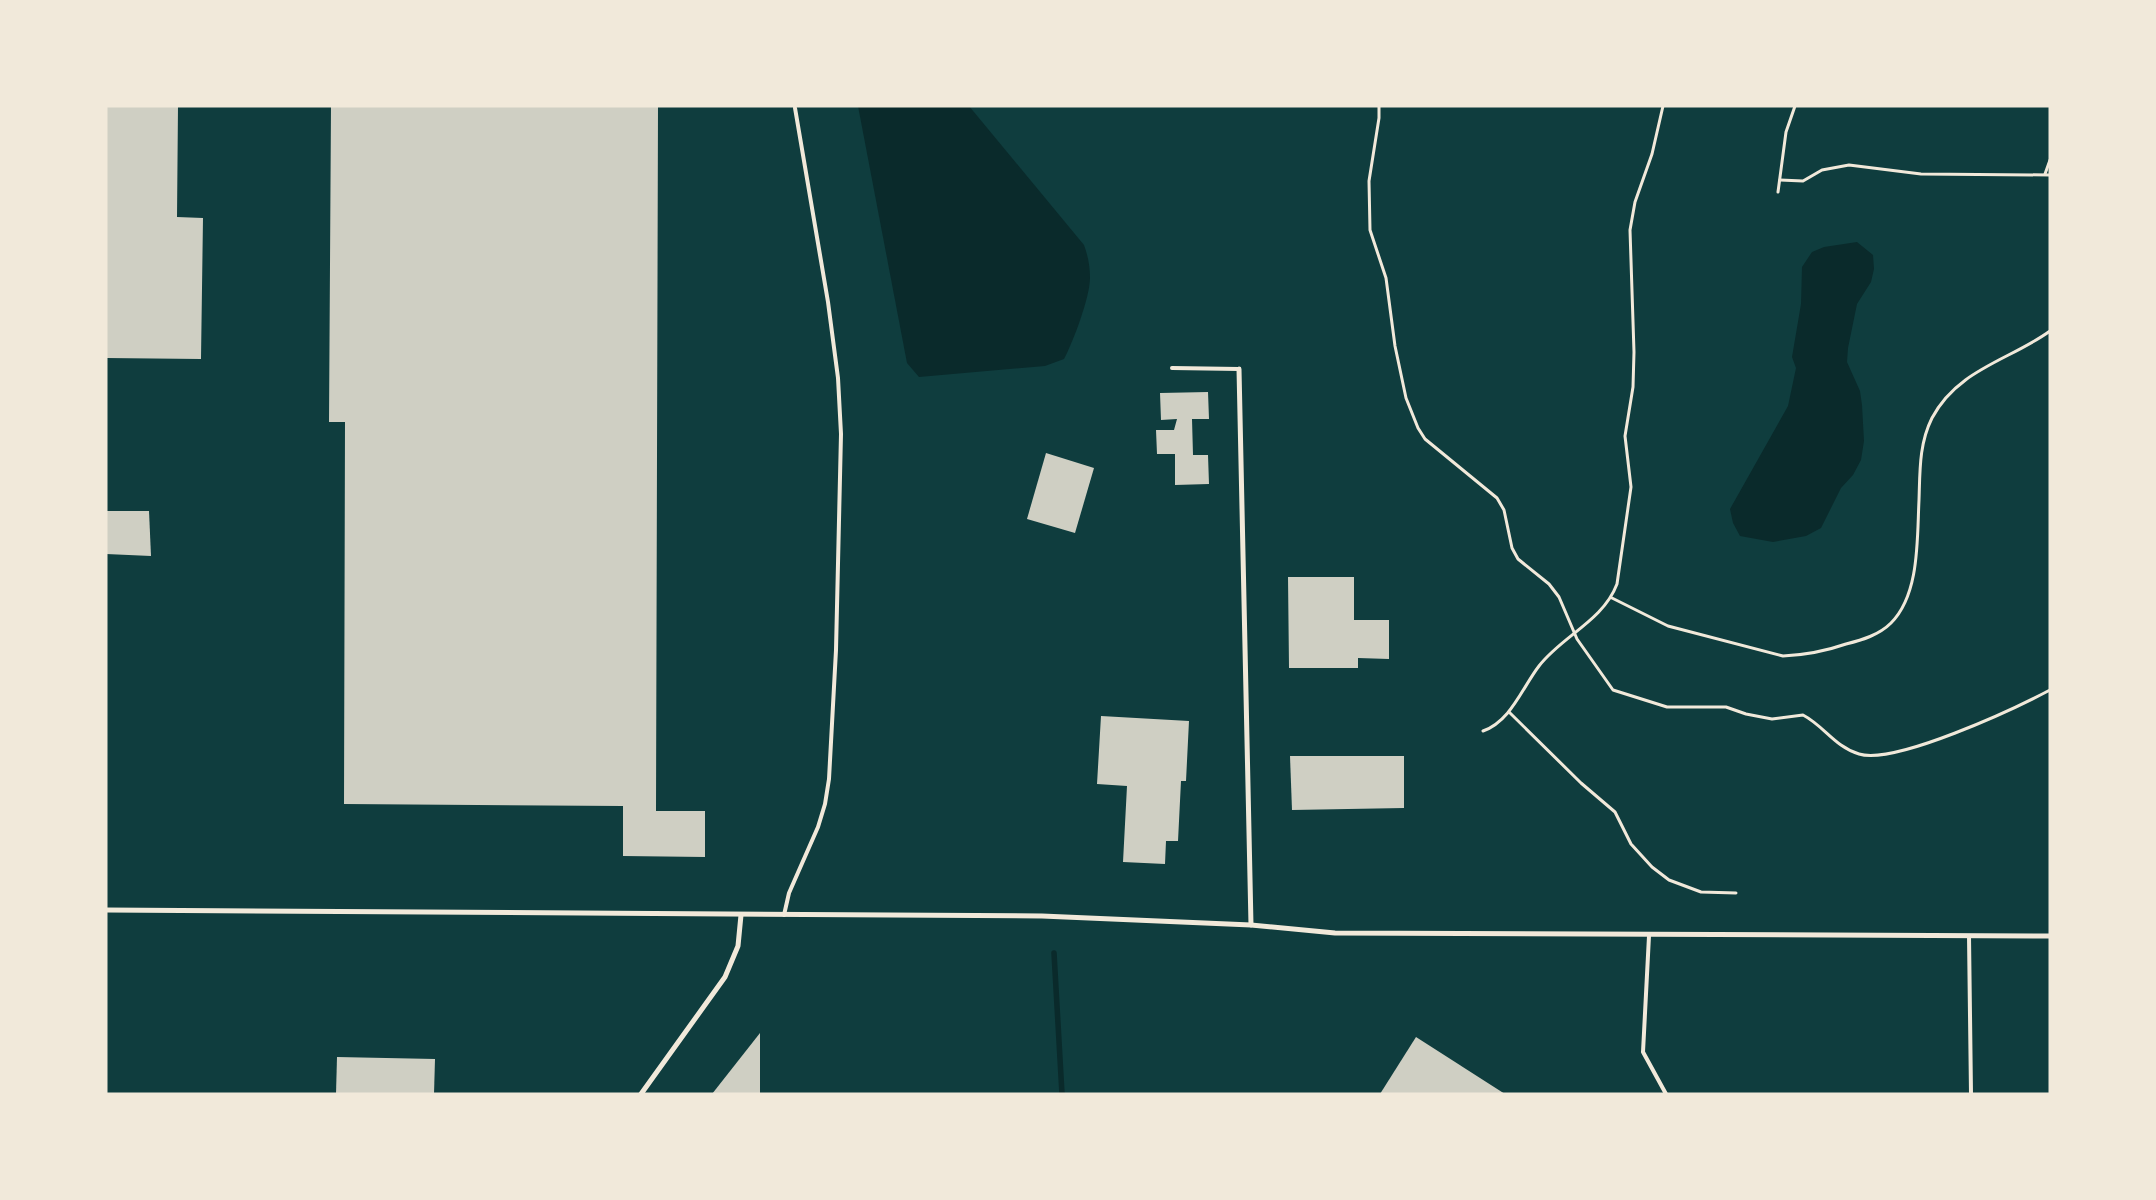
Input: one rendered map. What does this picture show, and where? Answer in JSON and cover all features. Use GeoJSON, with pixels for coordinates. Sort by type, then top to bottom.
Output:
{"type":"FeatureCollection","features":[{"type":"Feature","properties":{"kind":"street"},"geometry":{"type":"LineString","coordinates":[[1239,368],[1251,924]]}},
{"type":"Feature","properties":{"kind":"street"},"geometry":{"type":"LineString","coordinates":[[106,910],[1042,916],[1251,924],[1335,933],[1649,936],[2050,936]]}},
{"type":"Feature","properties":{"kind":"street"},"geometry":{"type":"LineString","coordinates":[[641,1094],[725,977],[738,946],[741,915]]}},
{"type":"Feature","properties":{"kind":"lane"},"geometry":{"type":"LineString","coordinates":[[784,915],[788,893],[826,804],[836,650],[841,434],[838,378],[828,302],[795,108]]}},
{"type":"Feature","properties":{"kind":"lane"},"geometry":{"type":"LineString","coordinates":[[1172,368],[1239,368]]}},
{"type":"Feature","properties":{"kind":"lane"},"geometry":{"type":"LineString","coordinates":[[1649,936],[1643,1052],[1666,1094]]}},
{"type":"Feature","properties":{"kind":"lane"},"geometry":{"type":"LineString","coordinates":[[1969,936],[1971,1094]]}},
{"type":"Feature","properties":{"kind":"path"},"geometry":{"type":"LineString","coordinates":[[1379,106],[1379,118],[1369,181],[1370,230],[1386,278],[1398,363],[1411,414],[1425,439],[1434,449],[1497,498],[1504,510],[1512,548],[1518,559],[1549,584],[1559,597],[1574,634],[1606,683],[1621,694],[1667,707],[1726,707],[1746,714],[1772,719],[1803,715],[1848,750],[1873,756],[1885,756],[1920,745],[1995,716],[2050,690]]}},
{"type":"Feature","properties":{"kind":"path"},"geometry":{"type":"LineString","coordinates":[[1483,731],[1499,723],[1547,657],[1612,598],[1622,564],[1631,494],[1625,436],[1634,367],[1630,230],[1635,202],[1652,154],[1663,106]]}},
{"type":"Feature","properties":{"kind":"path"},"geometry":{"type":"LineString","coordinates":[[1778,192],[1786,132],[1795,106]]}},
{"type":"Feature","properties":{"kind":"path"},"geometry":{"type":"LineString","coordinates":[[2045,174],[2050,160]]}},
{"type":"Feature","properties":{"kind":"path"},"geometry":{"type":"LineString","coordinates":[[1780,180],[1803,181],[1822,170],[1849,165],[1920,174],[2050,175]]}},
{"type":"Feature","properties":{"kind":"path"},"geometry":{"type":"LineString","coordinates":[[1612,598],[1668,626],[1783,656],[1798,655],[1842,646],[1866,638],[1881,630],[1901,610],[1914,574],[1919,467],[1922,447],[1932,418],[1945,400],[1964,380],[1981,368],[2050,331]]}},
{"type":"Feature","properties":{"kind":"path"},"geometry":{"type":"LineString","coordinates":[[1508,712],[1581,783],[1615,812],[1631,844],[1652,867],[1669,880],[1701,892],[1736,892]]}},
{"type":"Feature","properties":{"kind":"water"},"geometry":{"type":"Polygon","coordinates":[[[858,106],[969,106],[1084,245],[1089,265],[1089,286],[1080,319],[1064,359],[1045,366],[919,377],[907,363],[858,106]]]}},
{"type":"Feature","properties":{"kind":"water"},"geometry":{"type":"Polygon","coordinates":[[[1857,242],[1873,255],[1874,269],[1871,282],[1857,304],[1847,362],[1860,391],[1862,405],[1864,441],[1861,460],[1853,475],[1841,488],[1821,528],[1806,536],[1773,542],[1740,536],[1733,523],[1730,509],[1788,406],[1796,368],[1792,357],[1801,304],[1802,267],[1812,252],[1824,247],[1857,242]]]}},
{"type":"Feature","properties":{"kind":"building"},"geometry":{"type":"Polygon","coordinates":[[[106,106],[178,106],[177,217],[203,218],[201,359],[106,358],[106,106]]]}},
{"type":"Feature","properties":{"kind":"building"},"geometry":{"type":"Polygon","coordinates":[[[331,106],[658,106],[656,811],[705,811],[705,857],[623,856],[623,806],[344,804],[345,422],[329,422],[331,106]]]}},
{"type":"Feature","properties":{"kind":"building"},"geometry":{"type":"Polygon","coordinates":[[[1208,392],[1209,419],[1192,419],[1193,455],[1208,455],[1209,484],[1175,485],[1175,454],[1157,454],[1156,430],[1174,430],[1177,419],[1161,420],[1160,393],[1208,392]]]}},
{"type":"Feature","properties":{"kind":"building"},"geometry":{"type":"Polygon","coordinates":[[[1046,453],[1094,468],[1075,533],[1027,519],[1046,453]]]}},
{"type":"Feature","properties":{"kind":"building"},"geometry":{"type":"Polygon","coordinates":[[[106,511],[149,511],[151,556],[106,554],[106,511]]]}},
{"type":"Feature","properties":{"kind":"building"},"geometry":{"type":"Polygon","coordinates":[[[1288,577],[1354,577],[1354,620],[1389,620],[1389,659],[1358,658],[1358,668],[1289,668],[1288,577]]]}},
{"type":"Feature","properties":{"kind":"building"},"geometry":{"type":"Polygon","coordinates":[[[1101,716],[1189,721],[1186,781],[1181,781],[1178,841],[1166,841],[1165,864],[1123,862],[1127,786],[1097,784],[1101,716]]]}},
{"type":"Feature","properties":{"kind":"building"},"geometry":{"type":"Polygon","coordinates":[[[1290,756],[1404,756],[1404,808],[1292,810],[1290,756]]]}},
{"type":"Feature","properties":{"kind":"building"},"geometry":{"type":"Polygon","coordinates":[[[760,1033],[760,1094],[712,1094],[760,1033]]]}},
{"type":"Feature","properties":{"kind":"building"},"geometry":{"type":"Polygon","coordinates":[[[1416,1037],[1505,1094],[1380,1094],[1416,1037]]]}},
{"type":"Feature","properties":{"kind":"building"},"geometry":{"type":"Polygon","coordinates":[[[337,1057],[435,1059],[434,1094],[336,1094],[337,1057]]]}},
{"type":"Feature","properties":{"kind":"waterway"},"geometry":{"type":"LineString","coordinates":[[1054,953],[1062,1094]]}}]}
